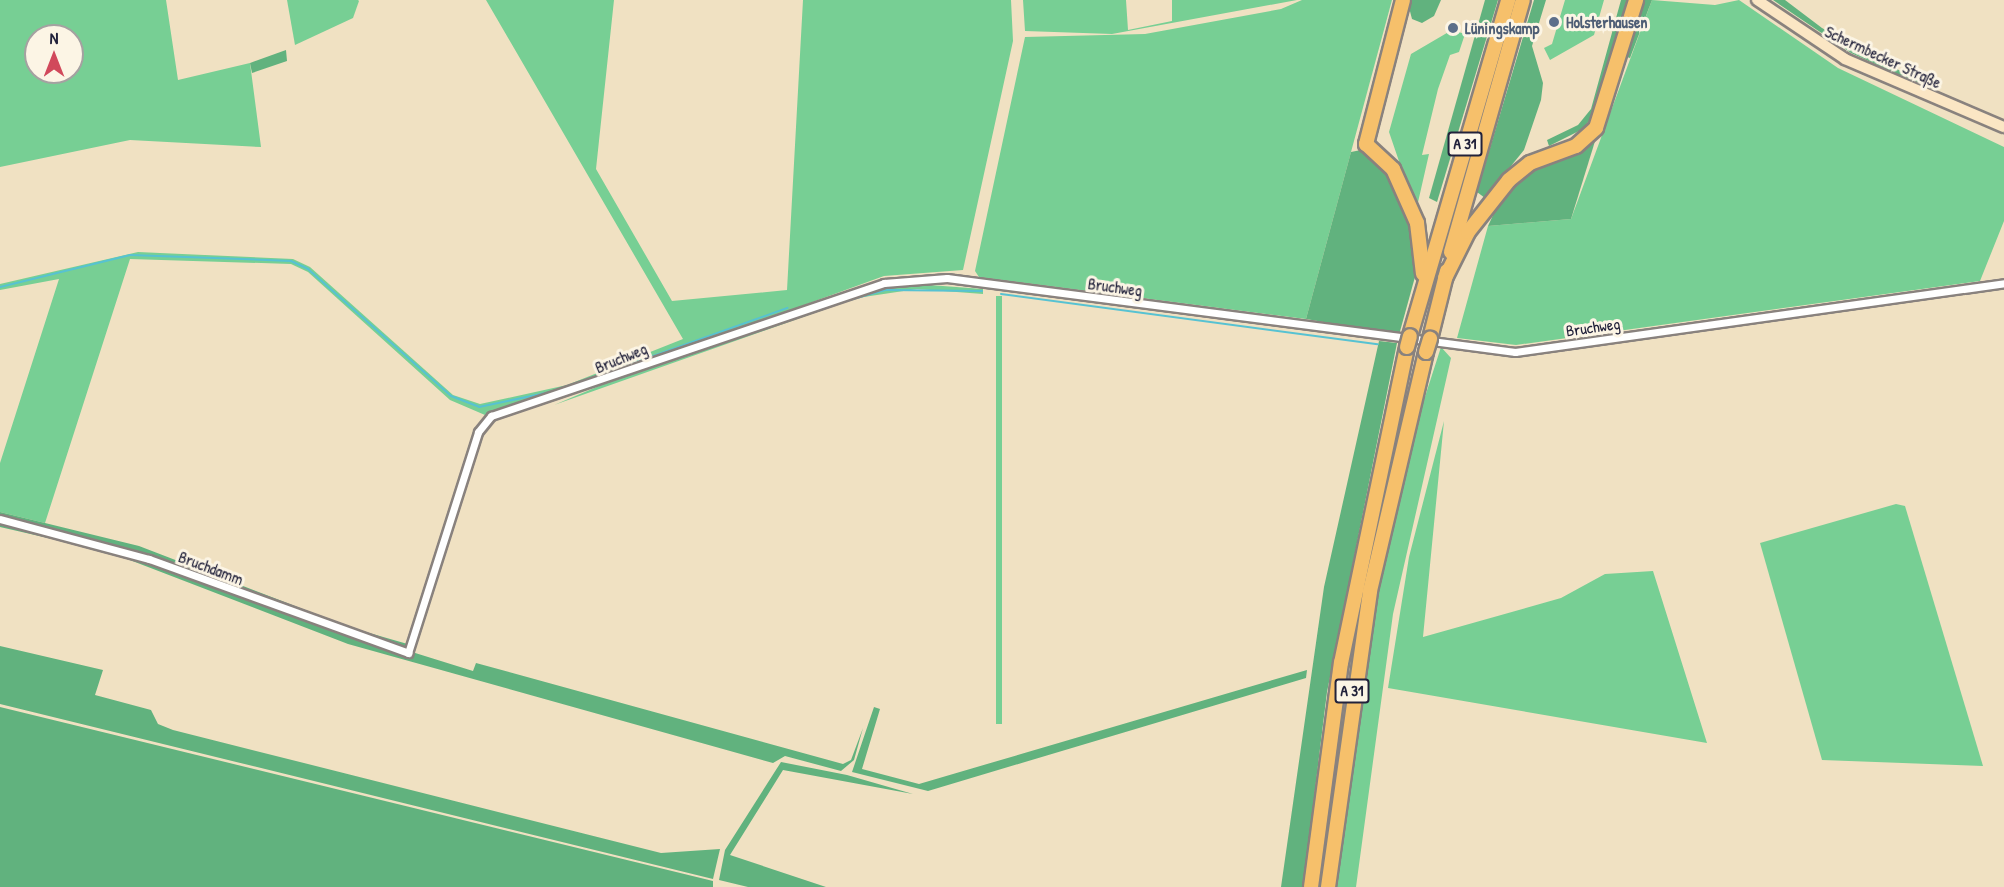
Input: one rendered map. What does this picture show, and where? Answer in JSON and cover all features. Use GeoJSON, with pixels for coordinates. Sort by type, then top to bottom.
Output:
{"type":"FeatureCollection","features":[{"type":"Feature","properties":{"kind":"highway"},"geometry":{"type":"LineString","coordinates":[[1403,0],[1366,144],[1393,169],[1422,235],[1424,287]]}},
{"type":"Feature","properties":{"kind":"highway","name":"A 31"},"geometry":{"type":"LineString","coordinates":[[1311,887],[1341,663],[1408,342],[1508,0]]}},
{"type":"Feature","properties":{"kind":"highway","name":"A 31"},"geometry":{"type":"LineString","coordinates":[[1328,887],[1370,591],[1445,278],[1523,0]]}},
{"type":"Feature","properties":{"kind":"highway"},"geometry":{"type":"LineString","coordinates":[[1445,278],[1468,232],[1509,180],[1530,163],[1576,146],[1596,128],[1636,0]]}},
{"type":"Feature","properties":{"kind":"main road","name":"Schermbecker Straße"},"geometry":{"type":"LineString","coordinates":[[1757,0],[1856,65],[2004,127]]}},
{"type":"Feature","properties":{"kind":"street","name":"Bruchweg"},"geometry":{"type":"LineString","coordinates":[[408,652],[478,432],[491,416],[885,283],[947,278],[1515,352],[2004,283]]}},
{"type":"Feature","properties":{"kind":"street","name":"Bruchdamm"},"geometry":{"type":"LineString","coordinates":[[0,519],[149,559],[408,652]]}},
{"type":"Feature","properties":{"kind":"green space"},"geometry":{"type":"Polygon","coordinates":[[[0,0],[166,0],[178,80],[250,63],[261,147],[130,140],[0,167],[0,0]]]}},
{"type":"Feature","properties":{"kind":"green space"},"geometry":{"type":"Polygon","coordinates":[[[287,0],[359,1],[353,18],[295,45],[287,0]]]}},
{"type":"Feature","properties":{"kind":"green space"},"geometry":{"type":"Polygon","coordinates":[[[486,0],[614,0],[596,169],[672,301],[787,290],[803,0],[1011,0],[1013,41],[963,270],[884,276],[569,390],[485,415],[450,400],[308,272],[291,264],[130,259],[45,523],[0,512],[0,463],[59,279],[0,290],[0,284],[138,252],[293,259],[310,267],[453,395],[480,404],[567,385],[683,339],[486,0]]]}},
{"type":"Feature","properties":{"kind":"green space"},"geometry":{"type":"Polygon","coordinates":[[[1023,0],[1126,0],[1128,30],[1172,21],[1172,0],[1297,0],[1112,34],[1025,31],[1023,0]]]}},
{"type":"Feature","properties":{"kind":"green space"},"geometry":{"type":"Polygon","coordinates":[[[1302,0],[1392,0],[1306,319],[979,277],[975,271],[1025,37],[1145,34],[1281,9],[1302,0]]]}},
{"type":"Feature","properties":{"kind":"green space"},"geometry":{"type":"Polygon","coordinates":[[[1407,0],[1441,0],[1434,16],[1422,23],[1412,19],[1407,0]]]}},
{"type":"Feature","properties":{"kind":"green space"},"geometry":{"type":"Polygon","coordinates":[[[1485,0],[1498,0],[1437,202],[1429,198],[1485,0]]]}},
{"type":"Feature","properties":{"kind":"green space"},"geometry":{"type":"Polygon","coordinates":[[[1534,0],[1546,0],[1532,46],[1543,83],[1541,100],[1524,150],[1485,198],[1477,192],[1534,0]]]}},
{"type":"Feature","properties":{"kind":"green space"},"geometry":{"type":"Polygon","coordinates":[[[1565,0],[1604,0],[1594,35],[1550,60],[1544,48],[1552,44],[1565,0]]]}},
{"type":"Feature","properties":{"kind":"green space"},"geometry":{"type":"Polygon","coordinates":[[[1621,0],[1629,0],[1597,110],[1583,129],[1549,146],[1547,140],[1578,125],[1591,109],[1621,0]]]}},
{"type":"Feature","properties":{"kind":"green space"},"geometry":{"type":"Polygon","coordinates":[[[1641,0],[1652,0],[1630,58],[1624,56],[1641,0]]]}},
{"type":"Feature","properties":{"kind":"green space"},"geometry":{"type":"Polygon","coordinates":[[[1652,0],[1715,5],[1739,0],[1838,68],[2004,147],[2004,221],[1980,281],[1516,345],[1457,338],[1488,226],[1571,219],[1652,0]]]}},
{"type":"Feature","properties":{"kind":"green space"},"geometry":{"type":"Polygon","coordinates":[[[1773,0],[1785,0],[1822,28],[1948,97],[1851,53],[1773,0]]]}},
{"type":"Feature","properties":{"kind":"green space"},"geometry":{"type":"Polygon","coordinates":[[[1452,30],[1465,34],[1459,52],[1450,55],[1438,89],[1422,155],[1429,154],[1416,211],[1389,132],[1411,54],[1452,30]]]}},
{"type":"Feature","properties":{"kind":"green space"},"geometry":{"type":"Polygon","coordinates":[[[286,50],[287,61],[252,73],[250,63],[286,50]]]}},
{"type":"Feature","properties":{"kind":"green space"},"geometry":{"type":"Polygon","coordinates":[[[1596,138],[1571,219],[1488,226],[1502,196],[1528,171],[1596,138]]]}},
{"type":"Feature","properties":{"kind":"green space"},"geometry":{"type":"Polygon","coordinates":[[[1361,150],[1387,168],[1416,238],[1418,266],[1399,335],[1306,319],[1351,152],[1361,150]]]}},
{"type":"Feature","properties":{"kind":"green space"},"geometry":{"type":"Polygon","coordinates":[[[916,284],[983,289],[983,294],[917,289],[857,298],[554,405],[670,356],[855,294],[916,284]]]}},
{"type":"Feature","properties":{"kind":"green space"},"geometry":{"type":"Polygon","coordinates":[[[996,296],[1002,296],[1002,724],[996,724],[996,296]]]}},
{"type":"Feature","properties":{"kind":"green space"},"geometry":{"type":"Polygon","coordinates":[[[1379,341],[1397,343],[1327,692],[1303,887],[1281,887],[1324,587],[1379,341]]]}},
{"type":"Feature","properties":{"kind":"green space"},"geometry":{"type":"Polygon","coordinates":[[[1441,347],[1451,358],[1393,614],[1356,887],[1336,887],[1357,713],[1386,552],[1413,434],[1441,347]]]}},
{"type":"Feature","properties":{"kind":"green space"},"geometry":{"type":"Polygon","coordinates":[[[1444,421],[1423,637],[1561,598],[1605,574],[1653,571],[1707,743],[1388,688],[1409,557],[1444,421]]]}},
{"type":"Feature","properties":{"kind":"green space"},"geometry":{"type":"Polygon","coordinates":[[[1896,504],[1905,506],[1983,766],[1822,760],[1760,543],[1896,504]]]}},
{"type":"Feature","properties":{"kind":"green space"},"geometry":{"type":"Polygon","coordinates":[[[0,512],[139,546],[352,628],[411,645],[406,649],[353,634],[137,551],[0,517],[0,512]]]}},
{"type":"Feature","properties":{"kind":"green space"},"geometry":{"type":"Polygon","coordinates":[[[0,522],[133,556],[402,655],[412,652],[473,671],[476,663],[843,764],[851,760],[863,728],[854,760],[841,771],[785,756],[773,763],[348,644],[109,552],[0,527],[0,522]]]}},
{"type":"Feature","properties":{"kind":"green space"},"geometry":{"type":"Polygon","coordinates":[[[0,646],[103,670],[95,695],[151,710],[158,724],[173,730],[661,853],[720,849],[713,879],[0,704],[0,646]]]}},
{"type":"Feature","properties":{"kind":"green space"},"geometry":{"type":"Polygon","coordinates":[[[1307,670],[1306,678],[928,791],[852,772],[874,707],[880,709],[862,769],[919,784],[1307,670]]]}},
{"type":"Feature","properties":{"kind":"green space"},"geometry":{"type":"Polygon","coordinates":[[[0,707],[713,881],[713,887],[0,887],[0,707]]]}},
{"type":"Feature","properties":{"kind":"green space"},"geometry":{"type":"Polygon","coordinates":[[[781,762],[847,775],[913,794],[783,770],[730,855],[826,887],[748,887],[719,880],[725,850],[781,762]]]}},
{"type":"Feature","properties":{"kind":"waterway"},"geometry":{"type":"LineString","coordinates":[[0,287],[130,255],[291,261],[308,269],[451,396],[479,407],[555,391]]}},
{"type":"Feature","properties":{"kind":"waterway"},"geometry":{"type":"LineString","coordinates":[[817,309],[886,290],[982,291]]}},
{"type":"Feature","properties":{"kind":"waterway"},"geometry":{"type":"LineString","coordinates":[[1001,294],[1378,344]]}},
{"type":"Feature","properties":{"kind":"waterway"},"geometry":{"type":"LineString","coordinates":[[586,380],[787,308]]}},
{"type":"Feature","properties":{"kind":"place","name":"Holsterhausen"},"geometry":{"type":"Point","coordinates":[1554,22]}},
{"type":"Feature","properties":{"kind":"place","name":"Lüningskamp"},"geometry":{"type":"Point","coordinates":[1453,28]}}]}
